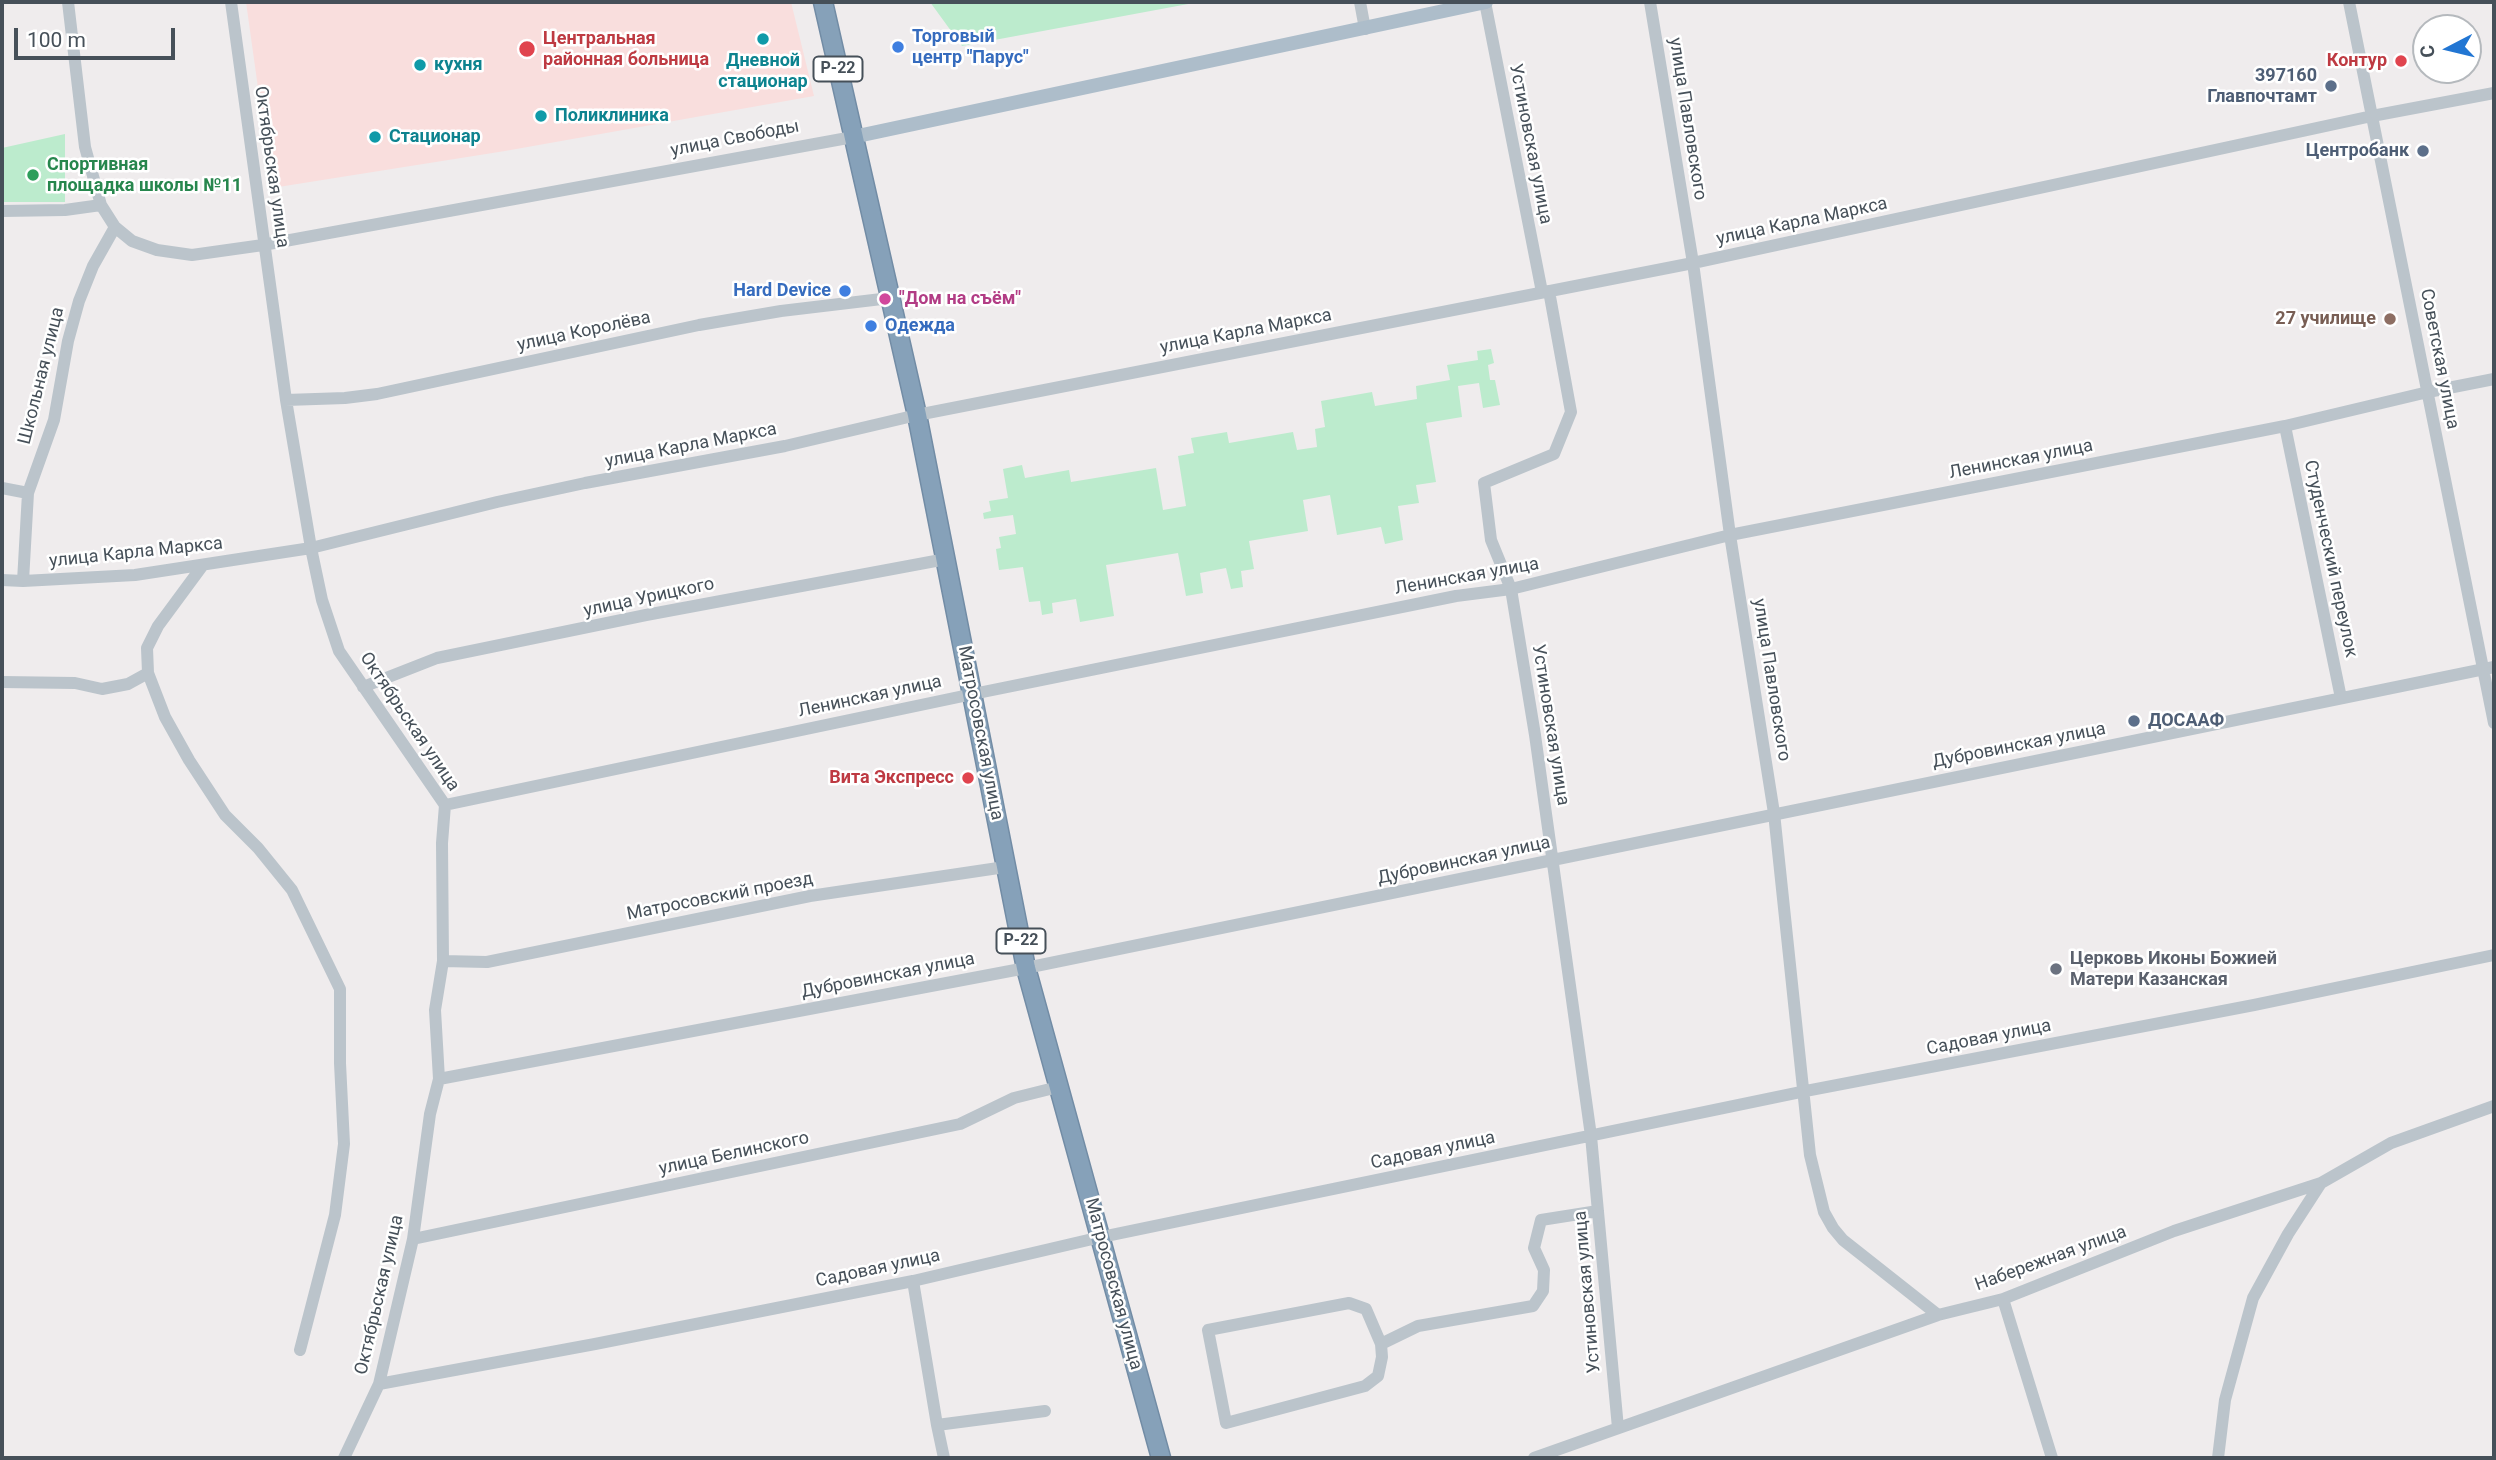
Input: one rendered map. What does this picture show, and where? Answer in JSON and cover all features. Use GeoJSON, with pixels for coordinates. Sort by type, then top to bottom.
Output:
{"type":"FeatureCollection","features":[{"type":"Feature","properties":{"kind":"highway","name":"Матросовская улица"},"geometry":{"type":"LineString","coordinates":[[823,2],[917,415],[1026,968],[1161,1458]]}},
{"type":"Feature","properties":{"kind":"main road","name":"улица Свободы"},"geometry":{"type":"LineString","coordinates":[[853,137],[1485,2]]}},
{"type":"Feature","properties":{"kind":"street"},"geometry":{"type":"LineString","coordinates":[[2,211],[65,210],[101,205],[85,147],[68,2]]}},
{"type":"Feature","properties":{"kind":"street","name":"Октябрьская улица"},"geometry":{"type":"LineString","coordinates":[[230,2],[286,400],[322,600],[340,651],[446,805],[442,843],[443,961],[435,1010],[439,1079],[430,1114],[413,1239],[379,1384],[344,1458]]}},
{"type":"Feature","properties":{"kind":"street"},"geometry":{"type":"LineString","coordinates":[[1360,2],[1364,29]]}},
{"type":"Feature","properties":{"kind":"street","name":"Устиновская улица"},"geometry":{"type":"LineString","coordinates":[[1485,2],[1571,412],[1554,454],[1483,482],[1491,540],[1511,589],[1552,861],[1591,1136],[1618,1428]]}},
{"type":"Feature","properties":{"kind":"street","name":"улица Павловского"},"geometry":{"type":"LineString","coordinates":[[1650,2],[1693,263],[1730,535],[1774,813],[1810,1155],[1824,1212],[1833,1228],[1843,1240],[1938,1315]]}},
{"type":"Feature","properties":{"kind":"street","name":"Советская улица"},"geometry":{"type":"LineString","coordinates":[[2349,2],[2428,392],[2489,668],[2494,723]]}},
{"type":"Feature","properties":{"kind":"street","name":"улица Карла Маркса"},"geometry":{"type":"LineString","coordinates":[[2,580],[135,575],[311,548],[498,502],[785,446],[917,415],[1693,263],[2372,116],[2494,93]]}},
{"type":"Feature","properties":{"kind":"street","name":"улица Свободы"},"geometry":{"type":"LineString","coordinates":[[101,205],[115,227],[132,241],[157,250],[192,254],[263,245],[853,137]]}},
{"type":"Feature","properties":{"kind":"street","name":"Школьная улица"},"geometry":{"type":"LineString","coordinates":[[23,581],[28,493],[54,420],[68,341],[79,301],[93,266],[115,227]]}},
{"type":"Feature","properties":{"kind":"street","name":"улица Королёва"},"geometry":{"type":"LineString","coordinates":[[286,400],[377,394],[699,325],[781,311],[890,298]]}},
{"type":"Feature","properties":{"kind":"street","name":"Ленинская улица"},"geometry":{"type":"LineString","coordinates":[[446,805],[1456,596],[1511,589],[1730,535],[2285,426],[2494,379]]}},
{"type":"Feature","properties":{"kind":"street","name":"Студенческий переулок"},"geometry":{"type":"LineString","coordinates":[[2285,426],[2341,698]]}},
{"type":"Feature","properties":{"kind":"street"},"geometry":{"type":"LineString","coordinates":[[2,488],[28,493]]}},
{"type":"Feature","properties":{"kind":"street","name":"улица Урицкого"},"geometry":{"type":"LineString","coordinates":[[363,687],[437,658],[646,615],[946,559]]}},
{"type":"Feature","properties":{"kind":"street"},"geometry":{"type":"LineString","coordinates":[[203,565],[158,626],[147,648],[148,673],[165,718],[225,815],[258,848],[292,890],[340,989],[344,1144],[335,1215],[300,1350]]}},
{"type":"Feature","properties":{"kind":"street","name":"Дубровинская улица"},"geometry":{"type":"LineString","coordinates":[[439,1079],[1026,968],[2489,668]]}},
{"type":"Feature","properties":{"kind":"street"},"geometry":{"type":"LineString","coordinates":[[2,682],[75,682],[102,689],[128,684],[148,673]]}},
{"type":"Feature","properties":{"kind":"street","name":"Матросовский проезд"},"geometry":{"type":"LineString","coordinates":[[443,961],[487,962],[810,897],[1005,867]]}},
{"type":"Feature","properties":{"kind":"street","name":"Садовая улица"},"geometry":{"type":"LineString","coordinates":[[379,1384],[913,1281],[1101,1237],[1805,1091],[2254,1005],[2494,955]]}},
{"type":"Feature","properties":{"kind":"street","name":"улица Белинского"},"geometry":{"type":"LineString","coordinates":[[413,1239],[960,1124],[1014,1098],[1058,1087]]}},
{"type":"Feature","properties":{"kind":"street","name":"Набережная улица"},"geometry":{"type":"LineString","coordinates":[[1534,1458],[1938,1315],[2003,1299],[2174,1231],[2321,1183],[2391,1143],[2494,1106]]}},
{"type":"Feature","properties":{"kind":"street"},"geometry":{"type":"LineString","coordinates":[[2218,1458],[2225,1400],[2253,1298],[2288,1234],[2321,1183]]}},
{"type":"Feature","properties":{"kind":"street"},"geometry":{"type":"LineString","coordinates":[[1381,1344],[1418,1326],[1532,1306],[1543,1292],[1544,1270],[1534,1248],[1541,1220],[1598,1211]]}},
{"type":"Feature","properties":{"kind":"street"},"geometry":{"type":"LineString","coordinates":[[913,1281],[944,1458]]}},
{"type":"Feature","properties":{"kind":"street"},"geometry":{"type":"LineString","coordinates":[[2003,1299],[2052,1458]]}},
{"type":"Feature","properties":{"kind":"street"},"geometry":{"type":"LineString","coordinates":[[1349,1303],[1366,1309],[1381,1344],[1382,1357],[1378,1376],[1365,1386],[1226,1423],[1208,1330],[1349,1303]]}},
{"type":"Feature","properties":{"kind":"street"},"geometry":{"type":"LineString","coordinates":[[937,1425],[1045,1411]]}},
{"type":"Feature","properties":{"kind":"shaded area","name":"Центральная районная больница"},"geometry":{"type":"Polygon","coordinates":[[[246,2],[791,2],[814,96],[505,151],[272,188],[246,2]]]}},
{"type":"Feature","properties":{"kind":"green space"},"geometry":{"type":"Polygon","coordinates":[[[930,2],[1199,2],[962,46],[930,2]]]}},
{"type":"Feature","properties":{"kind":"green space","name":"Спортивная площадка школы №11"},"geometry":{"type":"Polygon","coordinates":[[[65,134],[65,202],[2,202],[2,148],[65,134]]]}},
{"type":"Feature","properties":{"kind":"green space"},"geometry":{"type":"Polygon","coordinates":[[[1491,349],[1494,363],[1488,365],[1490,380],[1495,380],[1500,405],[1483,408],[1479,383],[1458,386],[1462,417],[1426,423],[1436,482],[1416,485],[1419,503],[1398,506],[1403,540],[1385,544],[1381,527],[1337,535],[1330,495],[1303,500],[1308,531],[1249,541],[1254,569],[1241,571],[1243,587],[1231,589],[1226,568],[1200,573],[1203,593],[1186,596],[1178,553],[1106,565],[1114,616],[1080,622],[1076,599],[1052,603],[1053,613],[1042,615],[1040,601],[1029,602],[1023,567],[999,570],[996,549],[1001,548],[999,537],[1016,534],[1013,515],[984,519],[983,513],[991,511],[989,501],[1008,498],[1003,469],[1022,465],[1025,478],[1069,470],[1071,482],[1156,468],[1163,510],[1186,506],[1178,456],[1194,453],[1191,438],[1227,432],[1229,443],[1293,432],[1297,450],[1317,447],[1315,429],[1325,427],[1321,401],[1372,392],[1375,406],[1417,399],[1416,386],[1450,380],[1447,365],[1478,360],[1477,351],[1491,349]]]}},
{"type":"Feature","properties":{"kind":"place","name":"Дневной стационар"},"geometry":{"type":"Point","coordinates":[763,39]}},
{"type":"Feature","properties":{"kind":"place","name":"Торговый центр \"Парус\""},"geometry":{"type":"Point","coordinates":[898,47]}},
{"type":"Feature","properties":{"kind":"place","name":"Центральная районная больница"},"geometry":{"type":"Point","coordinates":[527,49]}},
{"type":"Feature","properties":{"kind":"place","name":"Контур"},"geometry":{"type":"Point","coordinates":[2401,61]}},
{"type":"Feature","properties":{"kind":"place","name":"кухня"},"geometry":{"type":"Point","coordinates":[420,65]}},
{"type":"Feature","properties":{"kind":"place","name":"397160 Главпочтамт"},"geometry":{"type":"Point","coordinates":[2331,86]}},
{"type":"Feature","properties":{"kind":"place","name":"Поликлиника"},"geometry":{"type":"Point","coordinates":[541,116]}},
{"type":"Feature","properties":{"kind":"place","name":"Стационар"},"geometry":{"type":"Point","coordinates":[375,137]}},
{"type":"Feature","properties":{"kind":"place","name":"Центробанк"},"geometry":{"type":"Point","coordinates":[2423,151]}},
{"type":"Feature","properties":{"kind":"place","name":"Спортивная площадка школы №11"},"geometry":{"type":"Point","coordinates":[33,175]}},
{"type":"Feature","properties":{"kind":"place","name":"Hard Device"},"geometry":{"type":"Point","coordinates":[845,291]}},
{"type":"Feature","properties":{"kind":"place","name":"\"Дом на съём\""},"geometry":{"type":"Point","coordinates":[885,299]}},
{"type":"Feature","properties":{"kind":"place","name":"27 училище"},"geometry":{"type":"Point","coordinates":[2390,319]}},
{"type":"Feature","properties":{"kind":"place","name":"Одежда"},"geometry":{"type":"Point","coordinates":[871,326]}},
{"type":"Feature","properties":{"kind":"place","name":"ДОСААФ"},"geometry":{"type":"Point","coordinates":[2134,721]}},
{"type":"Feature","properties":{"kind":"place","name":"Вита Экспресс"},"geometry":{"type":"Point","coordinates":[968,778]}},
{"type":"Feature","properties":{"kind":"place","name":"Церковь Иконы Божией Матери Казанская"},"geometry":{"type":"Point","coordinates":[2056,969]}}]}
